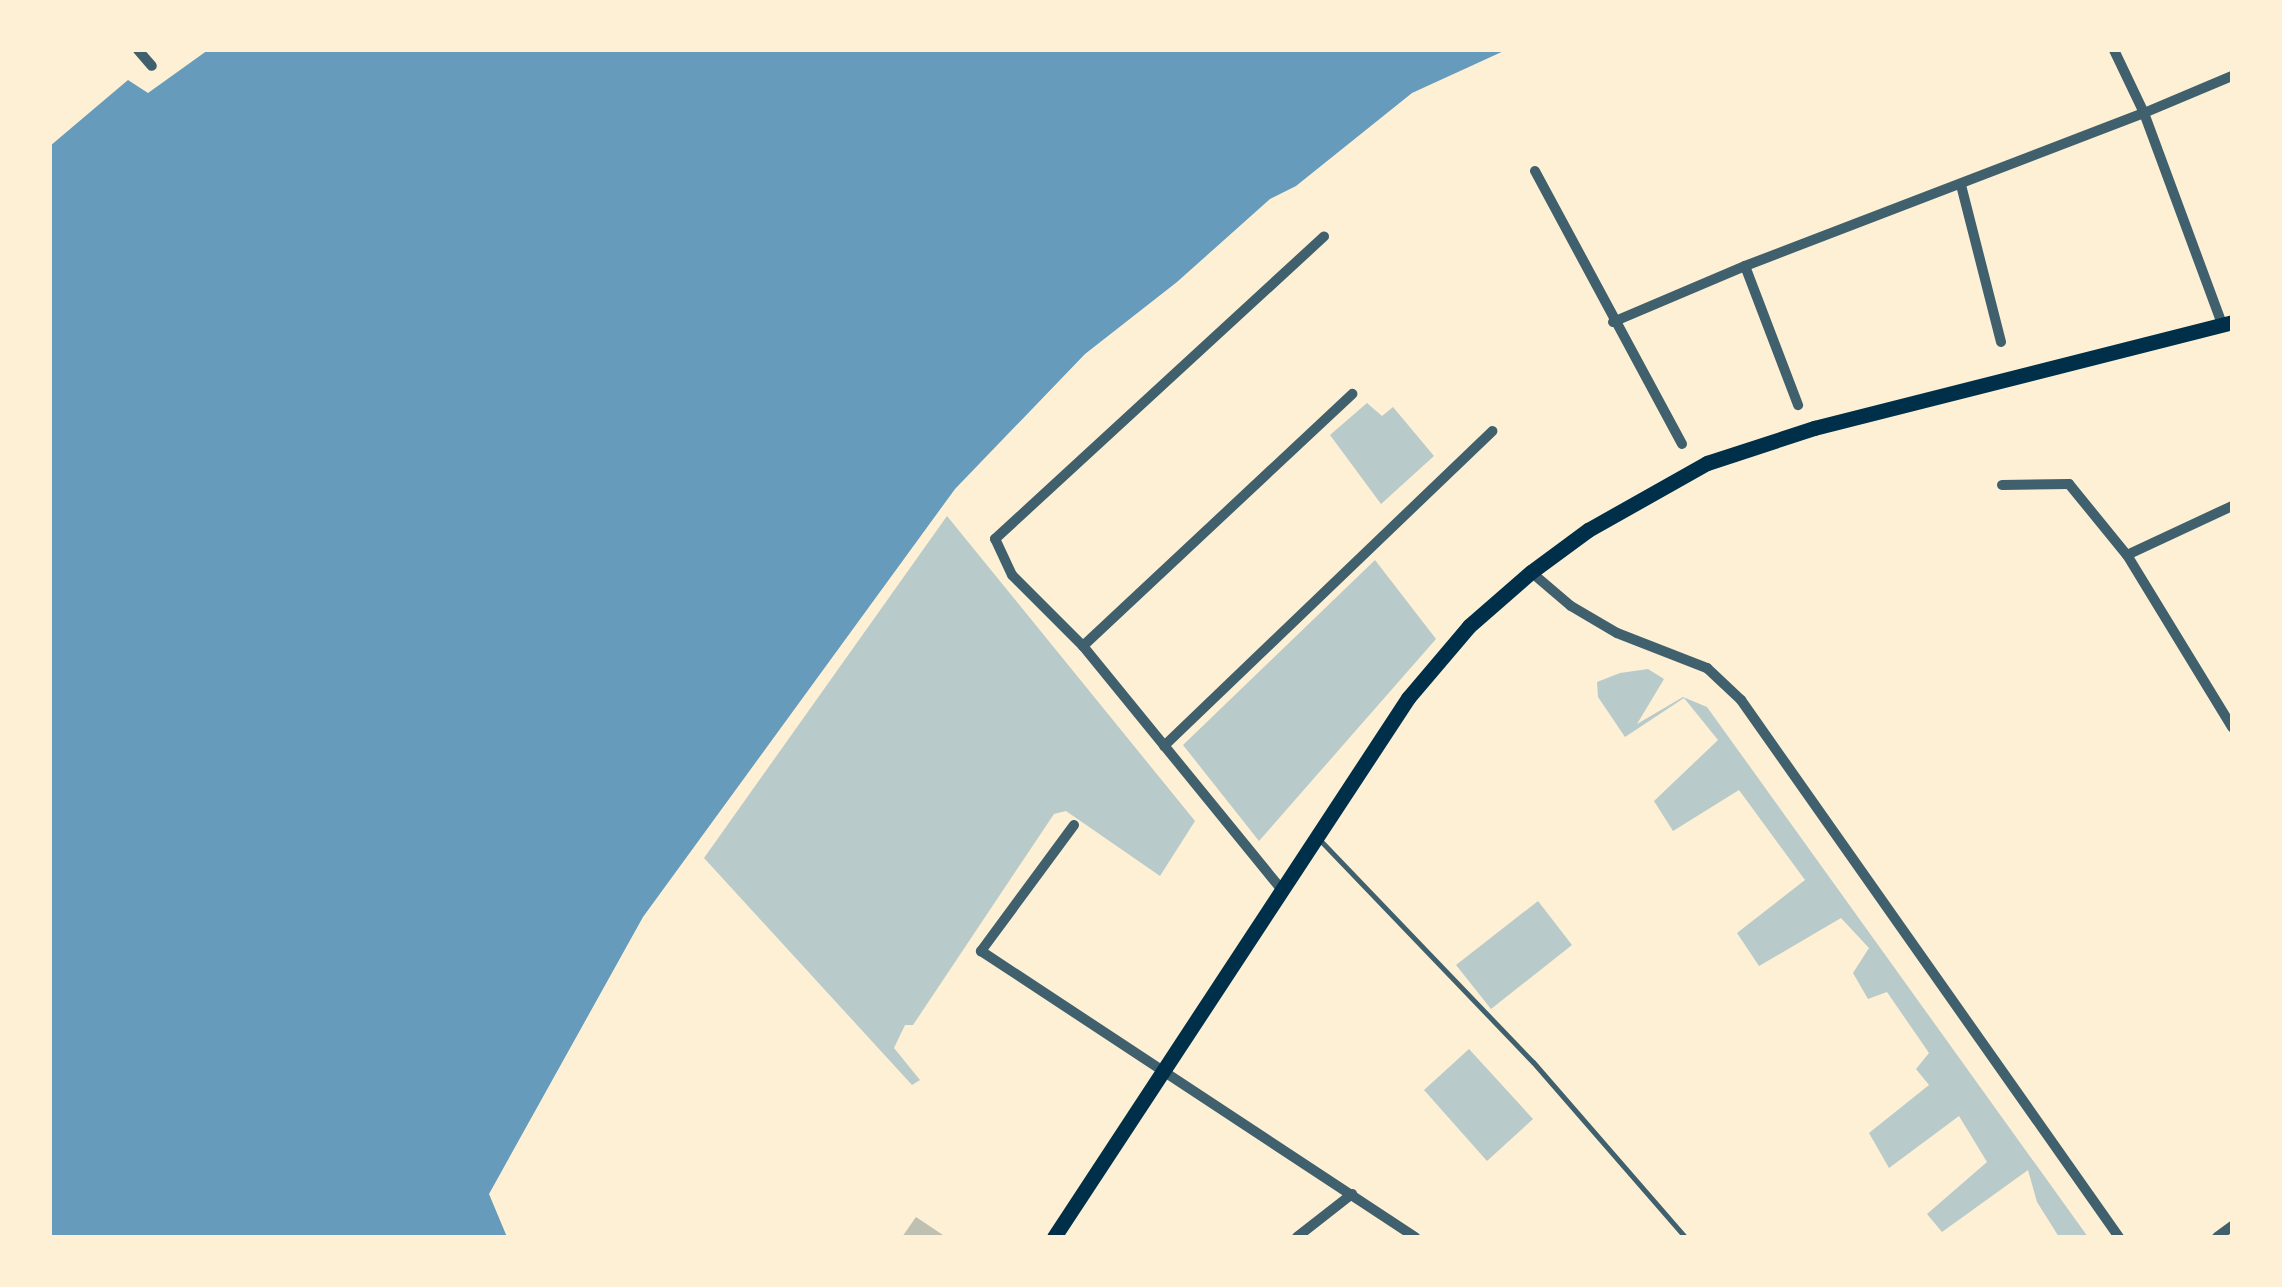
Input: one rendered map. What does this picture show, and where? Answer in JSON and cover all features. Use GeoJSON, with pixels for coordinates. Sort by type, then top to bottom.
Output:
{"type":"FeatureCollection","features":[{"type":"Feature","properties":{"kind":"main road"},"geometry":{"type":"LineString","coordinates":[[1054,1237],[1408,698],[1469,626],[1531,572],[1588,530],[1704,464],[1814,428],[2227,323]]}},
{"type":"Feature","properties":{"kind":"street"},"geometry":{"type":"LineString","coordinates":[[138,50],[152,66]]}},
{"type":"Feature","properties":{"kind":"street"},"geometry":{"type":"LineString","coordinates":[[2114,50],[2144,113],[2227,323]]}},
{"type":"Feature","properties":{"kind":"street"},"geometry":{"type":"LineString","coordinates":[[1612,322],[1745,266],[1961,185],[2232,76]]}},
{"type":"Feature","properties":{"kind":"street"},"geometry":{"type":"LineString","coordinates":[[1535,171],[1612,322],[1682,444]]}},
{"type":"Feature","properties":{"kind":"street"},"geometry":{"type":"LineString","coordinates":[[1961,185],[2000,342]]}},
{"type":"Feature","properties":{"kind":"street"},"geometry":{"type":"LineString","coordinates":[[1282,890],[1083,646],[1012,575],[995,539],[1324,236]]}},
{"type":"Feature","properties":{"kind":"street"},"geometry":{"type":"LineString","coordinates":[[1745,266],[1798,405]]}},
{"type":"Feature","properties":{"kind":"street"},"geometry":{"type":"LineString","coordinates":[[1083,646],[1352,394]]}},
{"type":"Feature","properties":{"kind":"street"},"geometry":{"type":"LineString","coordinates":[[1164,746],[1492,431]]}},
{"type":"Feature","properties":{"kind":"street"},"geometry":{"type":"LineString","coordinates":[[2002,485],[2069,484],[2127,555],[2232,727]]}},
{"type":"Feature","properties":{"kind":"street"},"geometry":{"type":"LineString","coordinates":[[2127,555],[2232,506]]}},
{"type":"Feature","properties":{"kind":"street"},"geometry":{"type":"LineString","coordinates":[[1531,572],[1571,606],[1617,633],[1707,668],[1741,700],[2119,1237]]}},
{"type":"Feature","properties":{"kind":"street"},"geometry":{"type":"LineString","coordinates":[[1074,825],[981,952],[1415,1237]]}},
{"type":"Feature","properties":{"kind":"street"},"geometry":{"type":"LineString","coordinates":[[1297,1237],[1352,1194]]}},
{"type":"Feature","properties":{"kind":"street"},"geometry":{"type":"LineString","coordinates":[[2216,1237],[2232,1226]]}},
{"type":"Feature","properties":{"kind":"lane"},"geometry":{"type":"LineString","coordinates":[[1316,836],[1533,1062],[1685,1237]]}},
{"type":"Feature","properties":{"kind":"shaded area"},"geometry":{"type":"Polygon","coordinates":[[[1367,403],[1382,416],[1393,407],[1434,456],[1381,504],[1330,435],[1367,403]]]}},
{"type":"Feature","properties":{"kind":"shaded area"},"geometry":{"type":"Polygon","coordinates":[[[947,516],[1195,821],[1160,876],[1066,811],[1054,814],[913,1025],[905,1025],[894,1048],[920,1080],[912,1085],[704,858],[947,516]]]}},
{"type":"Feature","properties":{"kind":"shaded area"},"geometry":{"type":"Polygon","coordinates":[[[1375,560],[1436,639],[1259,841],[1183,745],[1375,560]]]}},
{"type":"Feature","properties":{"kind":"shaded area"},"geometry":{"type":"Polygon","coordinates":[[[1648,669],[1664,679],[1637,724],[1683,697],[1707,707],[2088,1237],[2059,1237],[2037,1202],[2028,1170],[1942,1232],[1927,1214],[1987,1162],[1959,1116],[1889,1168],[1869,1133],[1929,1085],[1916,1069],[1929,1053],[1887,992],[1868,999],[1853,973],[1869,948],[1841,918],[1759,966],[1737,933],[1805,880],[1739,790],[1673,831],[1654,801],[1718,740],[1684,698],[1625,737],[1598,697],[1597,682],[1620,673],[1648,669]]]}},
{"type":"Feature","properties":{"kind":"shaded area"},"geometry":{"type":"Polygon","coordinates":[[[1538,901],[1572,945],[1491,1009],[1456,965],[1538,901]]]}},
{"type":"Feature","properties":{"kind":"shaded area"},"geometry":{"type":"Polygon","coordinates":[[[1469,1049],[1533,1119],[1487,1161],[1424,1090],[1469,1049]]]}},
{"type":"Feature","properties":{"kind":"water"},"geometry":{"type":"Polygon","coordinates":[[[208,50],[1506,50],[1412,93],[1296,186],[1270,199],[1177,282],[1085,354],[955,489],[643,917],[489,1194],[507,1237],[50,1237],[50,146],[128,80],[148,93],[208,50]]]}},
{"type":"Feature","properties":{"kind":"building"},"geometry":{"type":"Polygon","coordinates":[[[916,1217],[946,1237],[902,1237],[916,1217]]]}}]}
